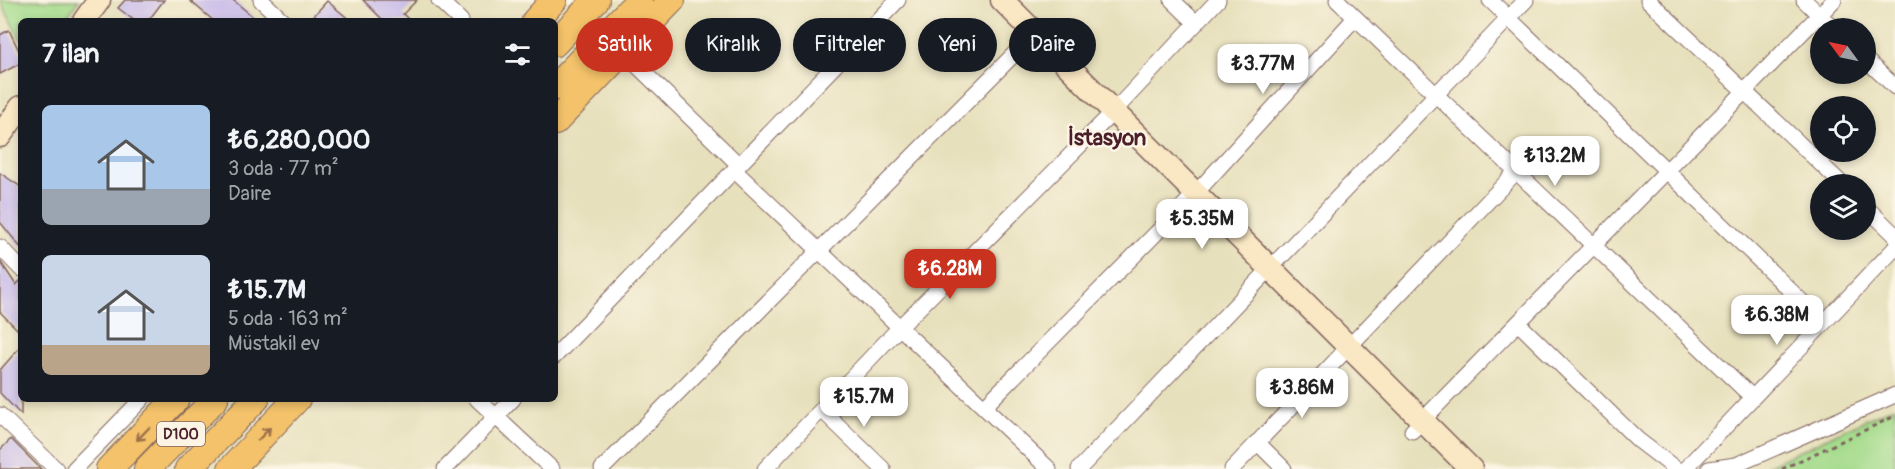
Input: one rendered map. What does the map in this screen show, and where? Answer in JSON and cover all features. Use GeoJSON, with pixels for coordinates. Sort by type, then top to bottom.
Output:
{"type":"FeatureCollection","features":[{"type":"Feature","properties":{"kind":"highway"},"geometry":{"type":"LineString","coordinates":[[538,18],[554,0]]}},
{"type":"Feature","properties":{"kind":"highway"},"geometry":{"type":"LineString","coordinates":[[558,40],[596,0]]}},
{"type":"Feature","properties":{"kind":"highway"},"geometry":{"type":"LineString","coordinates":[[558,84],[639,0]]}},
{"type":"Feature","properties":{"kind":"highway"},"geometry":{"type":"LineString","coordinates":[[654,18],[672,0]]}},
{"type":"Feature","properties":{"kind":"highway"},"geometry":{"type":"LineString","coordinates":[[558,119],[602,72]]}},
{"type":"Feature","properties":{"kind":"highway"},"geometry":{"type":"LineString","coordinates":[[109,469],[173,402]]}},
{"type":"Feature","properties":{"kind":"highway"},"geometry":{"type":"LineString","coordinates":[[180,435],[208,402]]}},
{"type":"Feature","properties":{"kind":"highway","name":"D100"},"geometry":{"type":"LineString","coordinates":[[147,469],[212,402]]}},
{"type":"Feature","properties":{"kind":"highway","name":"D100"},"geometry":{"type":"LineString","coordinates":[[192,465],[253,402]]}},
{"type":"Feature","properties":{"kind":"highway"},"geometry":{"type":"LineString","coordinates":[[192,465],[262,402]]}},
{"type":"Feature","properties":{"kind":"highway"},"geometry":{"type":"LineString","coordinates":[[231,469],[294,402]]}},
{"type":"Feature","properties":{"kind":"main road"},"geometry":{"type":"LineString","coordinates":[[985,0],[1009,19]]}},
{"type":"Feature","properties":{"kind":"main road"},"geometry":{"type":"LineString","coordinates":[[1002,0],[1016,18]]}},
{"type":"Feature","properties":{"kind":"main road"},"geometry":{"type":"LineString","coordinates":[[1066,72],[1417,425],[1471,469]]}},
{"type":"Feature","properties":{"kind":"main road"},"geometry":{"type":"LineString","coordinates":[[1,132],[18,111]]}},
{"type":"Feature","properties":{"kind":"main road"},"geometry":{"type":"LineString","coordinates":[[1417,425],[1450,469]]}},
{"type":"Feature","properties":{"kind":"street"},"geometry":{"type":"LineString","coordinates":[[261,0],[280,18]]}},
{"type":"Feature","properties":{"kind":"street"},"geometry":{"type":"LineString","coordinates":[[439,0],[458,18]]}},
{"type":"Feature","properties":{"kind":"street"},"geometry":{"type":"LineString","coordinates":[[558,353],[898,0]]}},
{"type":"Feature","properties":{"kind":"street"},"geometry":{"type":"LineString","coordinates":[[1172,0],[1197,23]]}},
{"type":"Feature","properties":{"kind":"street"},"geometry":{"type":"LineString","coordinates":[[765,469],[900,327],[1110,116],[1218,0]]}},
{"type":"Feature","properties":{"kind":"street"},"geometry":{"type":"LineString","coordinates":[[1336,0],[1752,397]]}},
{"type":"Feature","properties":{"kind":"street"},"geometry":{"type":"LineString","coordinates":[[1490,0],[1823,322]]}},
{"type":"Feature","properties":{"kind":"street"},"geometry":{"type":"LineString","coordinates":[[1079,469],[1526,0]]}},
{"type":"Feature","properties":{"kind":"street"},"geometry":{"type":"LineString","coordinates":[[1648,0],[1831,174]]}},
{"type":"Feature","properties":{"kind":"street"},"geometry":{"type":"LineString","coordinates":[[1804,0],[1822,18]]}},
{"type":"Feature","properties":{"kind":"street"},"geometry":{"type":"LineString","coordinates":[[1417,425],[1834,0]]}},
{"type":"Feature","properties":{"kind":"street"},"geometry":{"type":"LineString","coordinates":[[984,407],[1190,199],[1355,18]]}},
{"type":"Feature","properties":{"kind":"street"},"geometry":{"type":"LineString","coordinates":[[602,469],[1009,59]]}},
{"type":"Feature","properties":{"kind":"street"},"geometry":{"type":"LineString","coordinates":[[1876,69],[1895,87]]}},
{"type":"Feature","properties":{"kind":"street"},"geometry":{"type":"LineString","coordinates":[[642,72],[818,250],[1049,469]]}},
{"type":"Feature","properties":{"kind":"street"},"geometry":{"type":"LineString","coordinates":[[1232,469],[1516,172]]}},
{"type":"Feature","properties":{"kind":"street"},"geometry":{"type":"LineString","coordinates":[[1876,217],[1895,235]]}},
{"type":"Feature","properties":{"kind":"street"},"geometry":{"type":"LineString","coordinates":[[0,247],[18,266]]}},
{"type":"Feature","properties":{"kind":"street"},"geometry":{"type":"LineString","coordinates":[[1685,469],[1895,248]]}},
{"type":"Feature","properties":{"kind":"street"},"geometry":{"type":"LineString","coordinates":[[1518,323],[1638,440],[1676,469]]}},
{"type":"Feature","properties":{"kind":"street"},"geometry":{"type":"LineString","coordinates":[[1708,469],[1736,465],[1895,395]]}},
{"type":"Feature","properties":{"kind":"street"},"geometry":{"type":"LineString","coordinates":[[74,469],[139,402]]}},
{"type":"Feature","properties":{"kind":"street"},"geometry":{"type":"LineString","coordinates":[[480,402],[552,469]]}},
{"type":"Feature","properties":{"kind":"street"},"geometry":{"type":"LineString","coordinates":[[445,469],[510,402]]}},
{"type":"Feature","properties":{"kind":"street"},"geometry":{"type":"LineString","coordinates":[[822,410],[883,469]]}},
{"type":"Feature","properties":{"kind":"street"},"geometry":{"type":"LineString","coordinates":[[0,415],[56,469]]}},
{"type":"Feature","properties":{"kind":"street"},"geometry":{"type":"LineString","coordinates":[[1257,442],[1284,469]]}},
{"type":"Feature","properties":{"kind":"path"},"geometry":{"type":"LineString","coordinates":[[1782,469],[1895,416]]}},
{"type":"Feature","properties":{"kind":"green space"},"geometry":{"type":"Polygon","coordinates":[[[0,0],[79,0],[66,18],[18,18],[18,35],[0,0]]]}},
{"type":"Feature","properties":{"kind":"green space"},"geometry":{"type":"Polygon","coordinates":[[[1895,406],[1895,469],[1761,469],[1895,406]]]}},
{"type":"Feature","properties":{"kind":"building"},"geometry":{"type":"Polygon","coordinates":[[[125,0],[164,0],[150,18],[131,18],[118,8],[125,0]]]}},
{"type":"Feature","properties":{"kind":"building"},"geometry":{"type":"Polygon","coordinates":[[[189,0],[233,0],[254,18],[210,18],[189,0]]]}},
{"type":"Feature","properties":{"kind":"building"},"geometry":{"type":"Polygon","coordinates":[[[363,0],[417,0],[403,14],[407,18],[381,18],[363,0]]]}},
{"type":"Feature","properties":{"kind":"building"},"geometry":{"type":"Polygon","coordinates":[[[327,1],[347,18],[312,18],[327,1]]]}},
{"type":"Feature","properties":{"kind":"building"},"geometry":{"type":"Polygon","coordinates":[[[9,30],[18,49],[18,65],[0,74],[0,35],[9,30]]]}},
{"type":"Feature","properties":{"kind":"building"},"geometry":{"type":"Polygon","coordinates":[[[0,173],[18,185],[18,244],[0,222],[0,173]]]}},
{"type":"Feature","properties":{"kind":"building"},"geometry":{"type":"Polygon","coordinates":[[[0,261],[16,285],[18,283],[18,330],[0,312],[0,261]]]}},
{"type":"Feature","properties":{"kind":"building"},"geometry":{"type":"Polygon","coordinates":[[[18,349],[18,402],[21,402],[21,415],[0,393],[0,370],[18,349]]]}},
{"type":"Feature","properties":{"kind":"building"},"geometry":{"type":"Polygon","coordinates":[[[11,439],[41,469],[0,469],[0,450],[11,439]]]}},
{"type":"Feature","properties":{"kind":"district","name":"İstasyon"},"geometry":{"type":"Point","coordinates":[1107,137]}}]}
